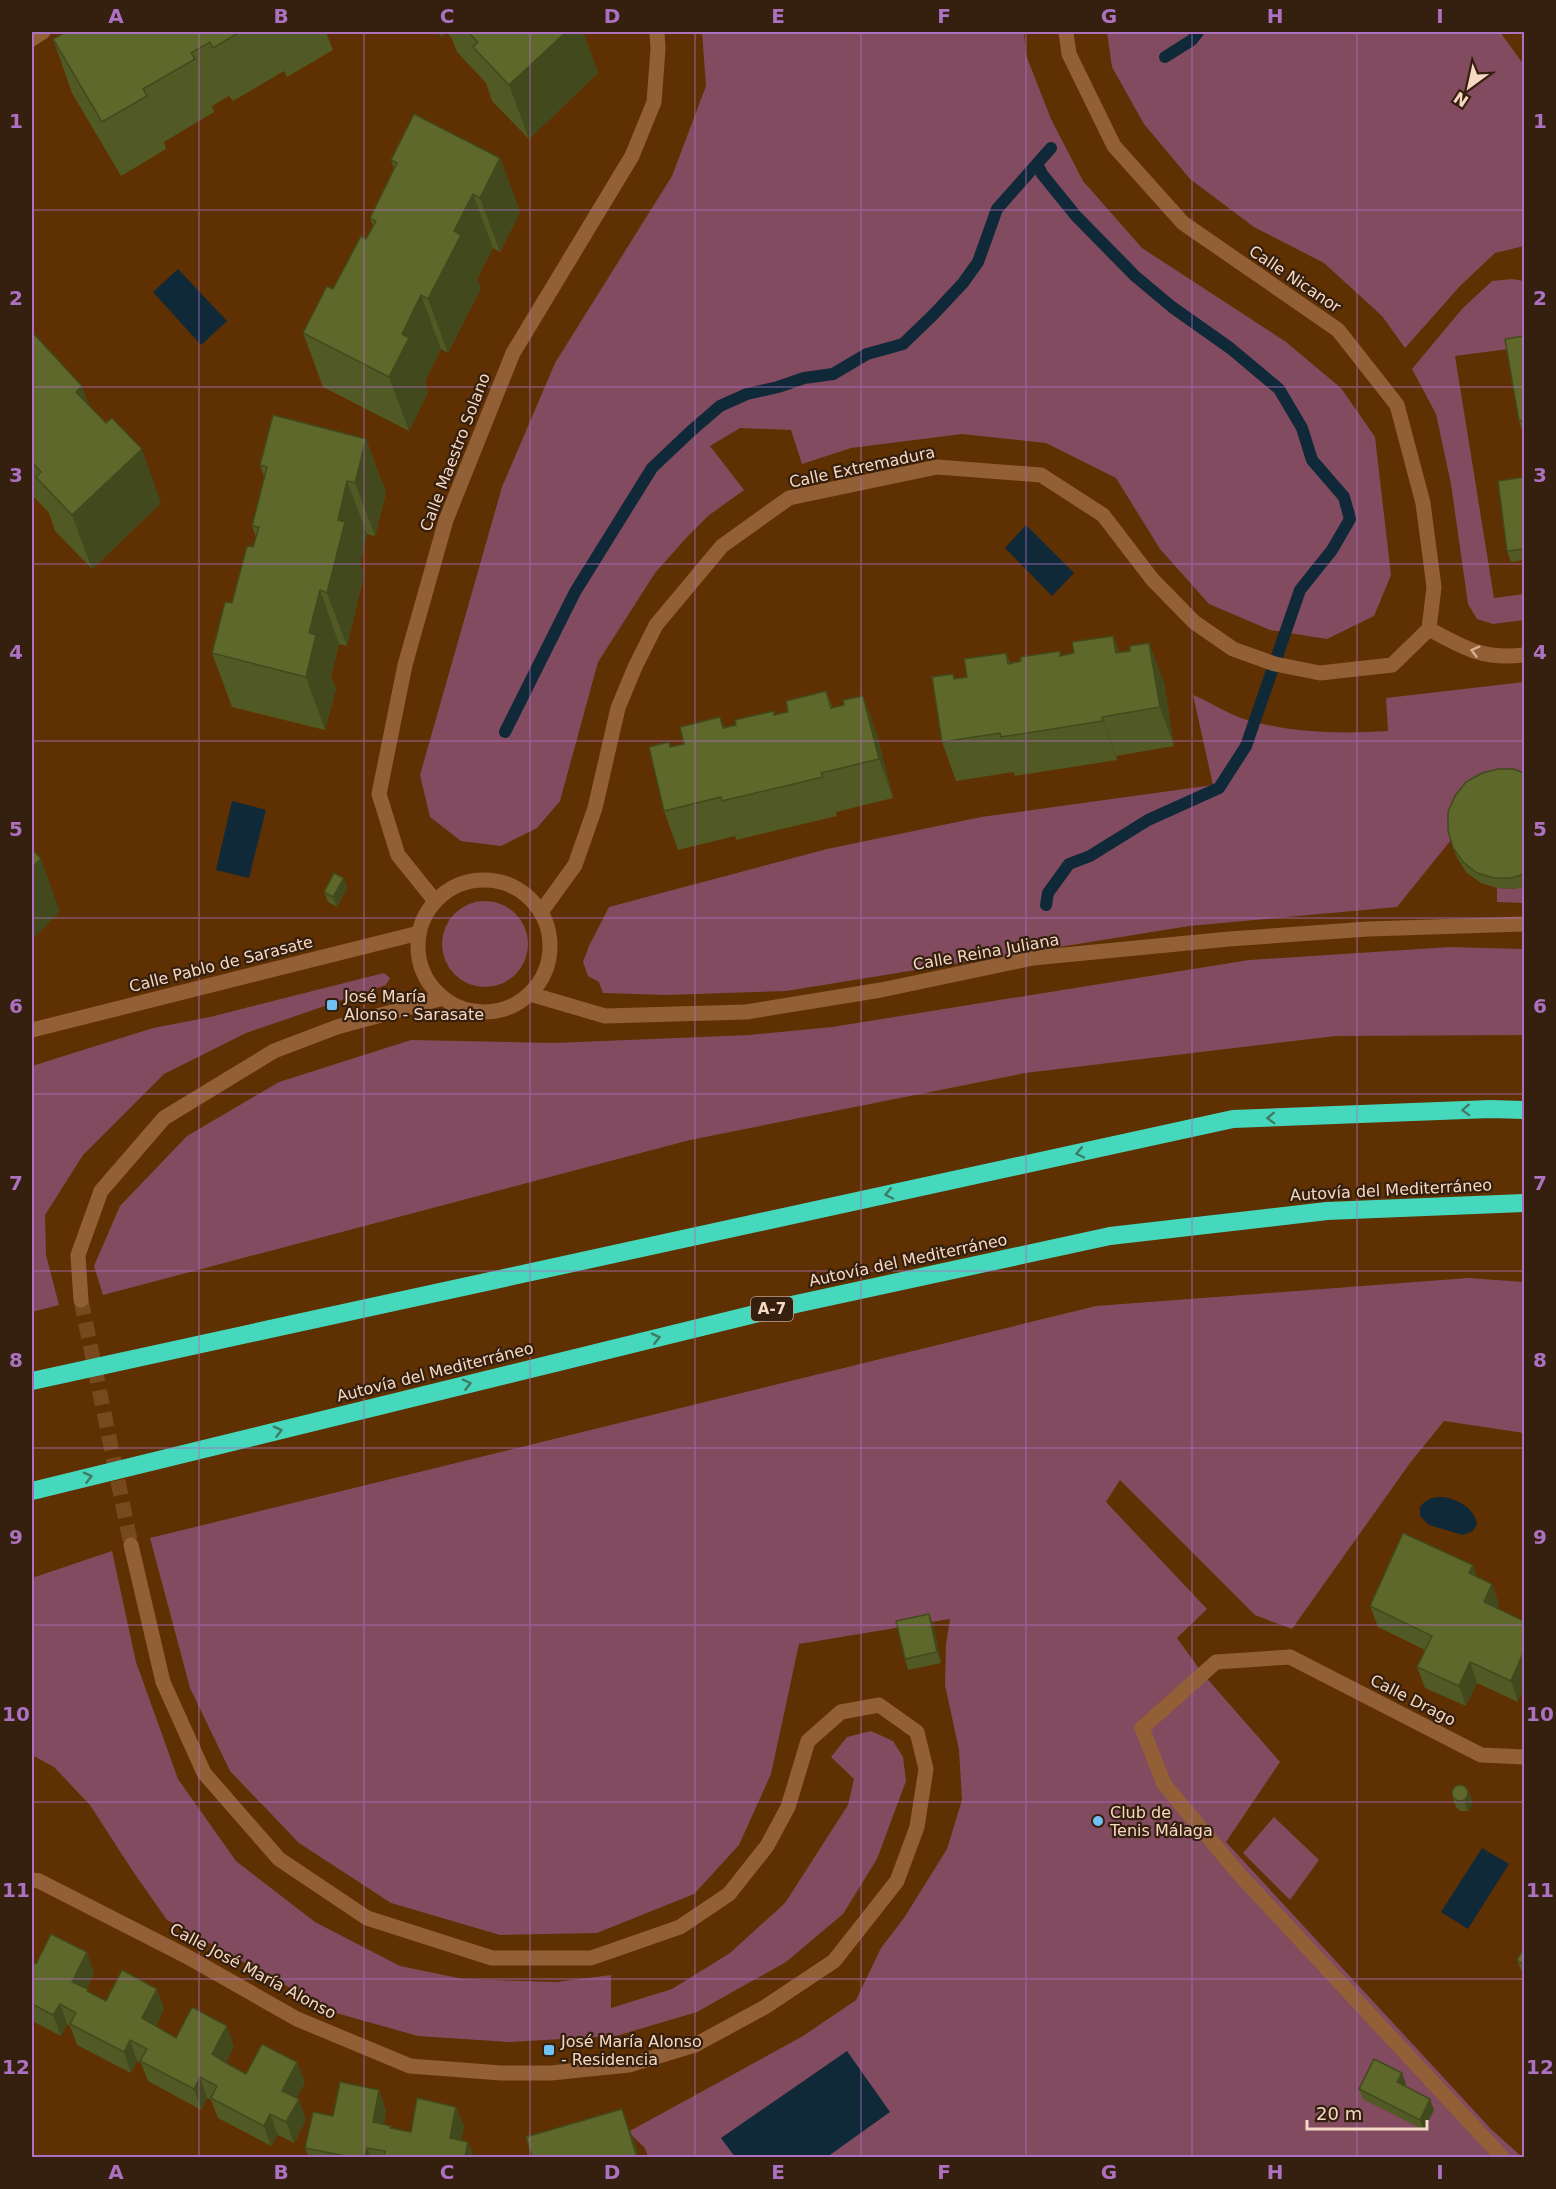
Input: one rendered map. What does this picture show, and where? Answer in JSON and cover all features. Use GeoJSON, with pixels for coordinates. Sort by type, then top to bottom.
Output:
{"type":"FeatureCollection","features":[{"type":"Feature","properties":{"kind":"highway"},"geometry":{"type":"LineString","coordinates":[[32,1381],[1233,1119],[1491,1109],[1524,1110]]}},
{"type":"Feature","properties":{"kind":"highway","name":"Autovía del Mediterráneo"},"geometry":{"type":"LineString","coordinates":[[32,1491],[796,1304],[1110,1236],[1327,1211],[1524,1203]]}},
{"type":"Feature","properties":{"kind":"street"},"geometry":{"type":"LineString","coordinates":[[32,39],[43,32]]}},
{"type":"Feature","properties":{"kind":"street","name":"Calle Maestro Solano"},"geometry":{"type":"LineString","coordinates":[[435,901],[398,855],[379,794],[405,665],[446,520],[513,353],[632,156],[654,102],[657,32]]}},
{"type":"Feature","properties":{"kind":"street","name":"Calle Nicanor"},"geometry":{"type":"LineString","coordinates":[[1066,32],[1069,54],[1114,146],[1183,223],[1338,330],[1397,405],[1423,503],[1434,587],[1429,629]]}},
{"type":"Feature","properties":{"kind":"street","name":"Calle Extremadura"},"geometry":{"type":"LineString","coordinates":[[541,912],[575,865],[595,808],[618,708],[656,625],[722,546],[789,498],[937,467],[1041,475],[1103,515],[1152,579],[1194,622],[1233,650],[1275,664],[1320,673],[1392,665],[1429,629]]}},
{"type":"Feature","properties":{"kind":"street"},"geometry":{"type":"LineString","coordinates":[[1429,629],[1468,651],[1502,658],[1524,655]]}},
{"type":"Feature","properties":{"kind":"street"},"geometry":{"type":"LineString","coordinates":[[478,880],[496,881],[513,887],[529,898],[541,912],[549,933],[549,955],[543,976],[530,994],[514,1004],[497,1011],[478,1012],[459,1008],[443,998],[421,969],[417,951],[419,933],[425,915],[435,901],[448,890],[463,883],[478,880]]}},
{"type":"Feature","properties":{"kind":"street","name":"Calle Reina Juliana"},"geometry":{"type":"LineString","coordinates":[[530,994],[605,1016],[746,1012],[881,990],[1033,958],[1229,939],[1368,929],[1524,924]]}},
{"type":"Feature","properties":{"kind":"street","name":"Calle Pablo de Sarasate"},"geometry":{"type":"LineString","coordinates":[[32,1030],[419,933]]}},
{"type":"Feature","properties":{"kind":"street"},"geometry":{"type":"LineString","coordinates":[[81,1300],[78,1255],[101,1191],[164,1118],[274,1051],[337,1027],[443,998]]}},
{"type":"Feature","properties":{"kind":"street","name":"Calle José María Alonso"},"geometry":{"type":"LineString","coordinates":[[32,1880],[39,1881],[175,1951],[297,2019],[410,2066],[501,2073],[551,2073],[629,2066],[695,2045],[765,2007],[834,1961],[897,1881],[917,1827],[926,1769],[917,1732],[879,1705],[841,1712],[808,1741],[788,1807],[767,1846],[729,1894],[680,1927],[591,1958],[492,1958],[367,1918],[279,1860],[204,1773],[163,1682],[131,1545]]}},
{"type":"Feature","properties":{"kind":"street","name":"Calle Drago"},"geometry":{"type":"LineString","coordinates":[[1503,2157],[1239,1874],[1164,1784],[1142,1728],[1216,1662],[1290,1657],[1481,1755],[1524,1757]]}},
{"type":"Feature","properties":{"kind":"shaded area"},"geometry":{"type":"Polygon","coordinates":[[[702,32],[1024,32],[1026,55],[1051,119],[1083,181],[1142,248],[1286,342],[1341,388],[1375,437],[1391,575],[1374,616],[1327,639],[1270,630],[1209,604],[1160,549],[1116,478],[1046,443],[962,434],[851,448],[802,464],[791,430],[740,428],[710,446],[744,490],[708,516],[655,573],[598,662],[560,801],[537,828],[501,846],[461,841],[430,817],[420,775],[502,487],[555,363],[672,176],[706,86],[702,32]]]}},
{"type":"Feature","properties":{"kind":"shaded area"},"geometry":{"type":"Polygon","coordinates":[[[1107,32],[1500,32],[1524,65],[1524,246],[1495,253],[1460,286],[1405,348],[1382,316],[1324,263],[1254,227],[1190,179],[1144,124],[1112,67],[1107,32]]]}},
{"type":"Feature","properties":{"kind":"shaded area"},"geometry":{"type":"Polygon","coordinates":[[[1512,279],[1524,281],[1524,347],[1455,356],[1494,598],[1524,594],[1524,620],[1493,624],[1477,619],[1468,604],[1451,484],[1436,414],[1412,369],[1462,309],[1492,281],[1512,279]]]}},
{"type":"Feature","properties":{"kind":"shaded area"},"geometry":{"type":"Polygon","coordinates":[[[1524,682],[1524,782],[1451,840],[1397,907],[1189,926],[786,991],[666,995],[603,993],[599,982],[588,976],[583,962],[609,907],[827,849],[981,817],[1213,785],[1193,695],[1237,717],[1261,724],[1297,730],[1370,732],[1388,731],[1386,698],[1524,682]]]}},
{"type":"Feature","properties":{"kind":"shaded area"},"geometry":{"type":"Polygon","coordinates":[[[1524,886],[1524,903],[1497,902],[1497,888],[1515,889],[1524,886]]]}},
{"type":"Feature","properties":{"kind":"shaded area"},"geometry":{"type":"Polygon","coordinates":[[[477,901],[493,901],[516,913],[525,927],[528,944],[525,961],[516,975],[493,987],[477,987],[461,980],[449,968],[442,952],[442,936],[449,920],[461,908],[477,901]]]}},
{"type":"Feature","properties":{"kind":"shaded area"},"geometry":{"type":"Polygon","coordinates":[[[1450,947],[1524,949],[1524,1035],[1336,1036],[1025,1073],[690,1140],[103,1295],[94,1266],[120,1206],[187,1136],[279,1082],[411,1040],[554,1043],[749,1035],[832,1027],[1249,960],[1450,947]]]}},
{"type":"Feature","properties":{"kind":"shaded area"},"geometry":{"type":"Polygon","coordinates":[[[384,973],[390,978],[386,985],[246,1033],[164,1074],[83,1155],[45,1215],[46,1255],[59,1305],[32,1312],[32,1066],[153,1028],[210,1017],[384,973]]]}},
{"type":"Feature","properties":{"kind":"shaded area"},"geometry":{"type":"Polygon","coordinates":[[[1468,1278],[1524,1282],[1524,1433],[1444,1421],[1410,1463],[1292,1629],[1255,1615],[1120,1480],[1106,1502],[1207,1609],[1177,1638],[1203,1674],[1280,1762],[1226,1842],[1491,2129],[1522,2157],[648,2157],[645,2148],[628,2132],[803,2036],[856,2000],[881,1948],[904,1918],[947,1849],[962,1800],[959,1750],[945,1685],[946,1644],[950,1619],[799,1644],[771,1774],[739,1845],[694,1894],[597,1933],[500,1935],[391,1903],[299,1843],[230,1771],[190,1688],[150,1538],[1096,1306],[1468,1278]]]}},
{"type":"Feature","properties":{"kind":"shaded area"},"geometry":{"type":"Polygon","coordinates":[[[112,1551],[136,1662],[178,1779],[236,1861],[315,1922],[400,1966],[463,1979],[556,1982],[611,1975],[611,2008],[672,1989],[730,1953],[785,1903],[848,1805],[854,1779],[831,1757],[847,1737],[871,1731],[893,1741],[903,1757],[906,1781],[877,1859],[843,1914],[786,1962],[697,2012],[616,2036],[509,2042],[418,2036],[336,2013],[167,1920],[90,1805],[54,1767],[32,1755],[32,1578],[112,1551]]]}},
{"type":"Feature","properties":{"kind":"shaded area"},"geometry":{"type":"Polygon","coordinates":[[[1274,1817],[1319,1860],[1290,1900],[1243,1853],[1274,1817]]]}},
{"type":"Feature","properties":{"kind":"water"},"geometry":{"type":"Polygon","coordinates":[[[178,269],[227,321],[201,345],[153,292],[178,269]]]}},
{"type":"Feature","properties":{"kind":"water"},"geometry":{"type":"Polygon","coordinates":[[[1026,525],[1074,573],[1052,596],[1005,548],[1026,525]]]}},
{"type":"Feature","properties":{"kind":"water"},"geometry":{"type":"Polygon","coordinates":[[[232,801],[266,810],[249,878],[216,870],[232,801]]]}},
{"type":"Feature","properties":{"kind":"water"},"geometry":{"type":"Polygon","coordinates":[[[1444,1497],[1469,1509],[1477,1524],[1473,1531],[1463,1535],[1429,1525],[1420,1516],[1420,1507],[1425,1502],[1433,1498],[1444,1497]]]}},
{"type":"Feature","properties":{"kind":"water"},"geometry":{"type":"Polygon","coordinates":[[[1482,1848],[1509,1864],[1468,1929],[1441,1912],[1482,1848]]]}},
{"type":"Feature","properties":{"kind":"water"},"geometry":{"type":"Polygon","coordinates":[[[847,2051],[890,2112],[827,2157],[735,2157],[721,2138],[847,2051]]]}},
{"type":"Feature","properties":{"kind":"building"},"geometry":{"type":"Polygon","coordinates":[[[66,32],[240,32],[213,48],[210,42],[191,53],[195,59],[143,89],[147,96],[102,122],[53,39],[66,32]]]}},
{"type":"Feature","properties":{"kind":"building"},"geometry":{"type":"Polygon","coordinates":[[[468,32],[566,32],[509,85],[473,47],[478,42],[468,32]]]}},
{"type":"Feature","properties":{"kind":"building"},"geometry":{"type":"Polygon","coordinates":[[[414,114],[500,158],[480,198],[473,194],[454,231],[461,235],[428,299],[421,295],[402,334],[409,338],[389,377],[303,333],[327,286],[333,289],[361,236],[366,239],[376,221],[370,218],[397,163],[391,160],[414,114]]]}},
{"type":"Feature","properties":{"kind":"building"},"geometry":{"type":"Polygon","coordinates":[[[33,333],[82,386],[76,392],[106,423],[112,418],[142,449],[72,515],[36,477],[41,472],[32,462],[33,333]]]}},
{"type":"Feature","properties":{"kind":"building"},"geometry":{"type":"Polygon","coordinates":[[[1524,336],[1524,420],[1519,421],[1505,339],[1524,336]]]}},
{"type":"Feature","properties":{"kind":"building"},"geometry":{"type":"Polygon","coordinates":[[[273,415],[366,439],[355,483],[347,481],[338,520],[345,522],[327,593],[320,590],[309,633],[316,635],[306,677],[212,653],[225,602],[232,603],[247,546],[253,547],[259,527],[252,526],[267,467],[260,465],[273,415]]]}},
{"type":"Feature","properties":{"kind":"building"},"geometry":{"type":"Polygon","coordinates":[[[1524,477],[1524,549],[1507,551],[1498,481],[1524,477]]]}},
{"type":"Feature","properties":{"kind":"building"},"geometry":{"type":"Polygon","coordinates":[[[1113,636],[1116,653],[1130,651],[1130,646],[1149,643],[1160,707],[1102,717],[1103,721],[1001,737],[1000,733],[942,742],[932,677],[953,674],[954,679],[967,677],[964,659],[1006,653],[1008,664],[1021,661],[1020,657],[1060,651],[1060,656],[1074,653],[1072,642],[1113,636]]]}},
{"type":"Feature","properties":{"kind":"building"},"geometry":{"type":"Polygon","coordinates":[[[826,691],[831,708],[844,705],[843,700],[863,696],[879,759],[821,773],[823,777],[722,801],[721,797],[664,811],[649,747],[669,742],[670,747],[684,744],[680,727],[720,717],[723,728],[736,725],[735,720],[774,711],[774,715],[788,712],[786,701],[826,691]]]}},
{"type":"Feature","properties":{"kind":"building"},"geometry":{"type":"Polygon","coordinates":[[[1498,769],[1514,769],[1524,773],[1524,874],[1511,878],[1494,878],[1477,873],[1463,862],[1453,848],[1448,830],[1448,812],[1455,796],[1466,782],[1482,773],[1498,769]]]}},
{"type":"Feature","properties":{"kind":"building"},"geometry":{"type":"Polygon","coordinates":[[[32,849],[41,859],[32,867],[32,849]]]}},
{"type":"Feature","properties":{"kind":"building"},"geometry":{"type":"Polygon","coordinates":[[[334,873],[344,878],[333,897],[324,892],[334,873]]]}},
{"type":"Feature","properties":{"kind":"building"},"geometry":{"type":"Polygon","coordinates":[[[1403,1533],[1473,1565],[1469,1573],[1492,1584],[1484,1602],[1524,1621],[1524,1651],[1511,1681],[1470,1662],[1459,1686],[1417,1667],[1432,1636],[1370,1606],[1403,1533]]]}},
{"type":"Feature","properties":{"kind":"building"},"geometry":{"type":"Polygon","coordinates":[[[929,1614],[937,1652],[905,1659],[896,1621],[929,1614]]]}},
{"type":"Feature","properties":{"kind":"building"},"geometry":{"type":"Polygon","coordinates":[[[1460,1785],[1466,1787],[1468,1793],[1466,1799],[1460,1801],[1454,1799],[1452,1793],[1454,1787],[1460,1785]]]}},
{"type":"Feature","properties":{"kind":"building"},"geometry":{"type":"Polygon","coordinates":[[[51,1934],[87,1952],[72,1982],[106,2001],[122,1970],[157,1989],[142,2018],[176,2038],[192,2007],[227,2026],[212,2054],[246,2074],[262,2044],[297,2062],[282,2091],[299,2099],[286,2122],[270,2114],[264,2126],[211,2098],[217,2086],[200,2077],[194,2089],[140,2061],[147,2049],[130,2040],[124,2052],[70,2024],[76,2013],[60,2004],[53,2015],[32,2004],[32,1962],[36,1964],[51,1934]]]}},
{"type":"Feature","properties":{"kind":"building"},"geometry":{"type":"Polygon","coordinates":[[[1524,1948],[1524,1965],[1517,1960],[1524,1948]]]}},
{"type":"Feature","properties":{"kind":"building"},"geometry":{"type":"Polygon","coordinates":[[[1374,2059],[1402,2073],[1397,2082],[1430,2099],[1420,2120],[1359,2089],[1374,2059]]]}},
{"type":"Feature","properties":{"kind":"building"},"geometry":{"type":"Polygon","coordinates":[[[340,2082],[379,2090],[373,2122],[391,2126],[390,2128],[411,2132],[417,2098],[456,2107],[450,2138],[468,2142],[465,2157],[384,2157],[385,2151],[367,2148],[365,2157],[351,2157],[305,2148],[313,2112],[333,2116],[340,2082]]]}},
{"type":"Feature","properties":{"kind":"building"},"geometry":{"type":"Polygon","coordinates":[[[622,2109],[637,2157],[532,2157],[526,2137],[622,2109]]]}},
{"type":"Feature","properties":{"kind":"waterway"},"geometry":{"type":"LineString","coordinates":[[1165,57],[1192,40],[1198,32]]}},
{"type":"Feature","properties":{"kind":"waterway"},"geometry":{"type":"LineString","coordinates":[[505,732],[575,592],[652,468],[720,406],[747,394],[804,378],[833,374],[867,354],[903,344],[963,283],[978,262],[997,209],[1051,148]]}},
{"type":"Feature","properties":{"kind":"waterway"},"geometry":{"type":"LineString","coordinates":[[1037,164],[1042,174],[1076,216],[1135,276],[1172,307],[1230,348],[1279,389],[1302,428],[1312,460],[1344,497],[1350,519],[1332,550],[1300,590],[1246,746],[1219,788],[1148,820],[1090,856],[1069,864],[1048,893],[1046,905]]}},
{"type":"Feature","properties":{"kind":"tunnel"},"geometry":{"type":"LineString","coordinates":[[81,1300],[131,1545]]}},
{"type":"Feature","properties":{"kind":"place","name":"José María Alonso - Sarasate"},"geometry":{"type":"Point","coordinates":[332,1005]}},
{"type":"Feature","properties":{"kind":"place","name":"Club de Tenis Málaga"},"geometry":{"type":"Point","coordinates":[1098,1821]}},
{"type":"Feature","properties":{"kind":"place","name":"José María Alonso - Residencia"},"geometry":{"type":"Point","coordinates":[549,2050]}}]}
